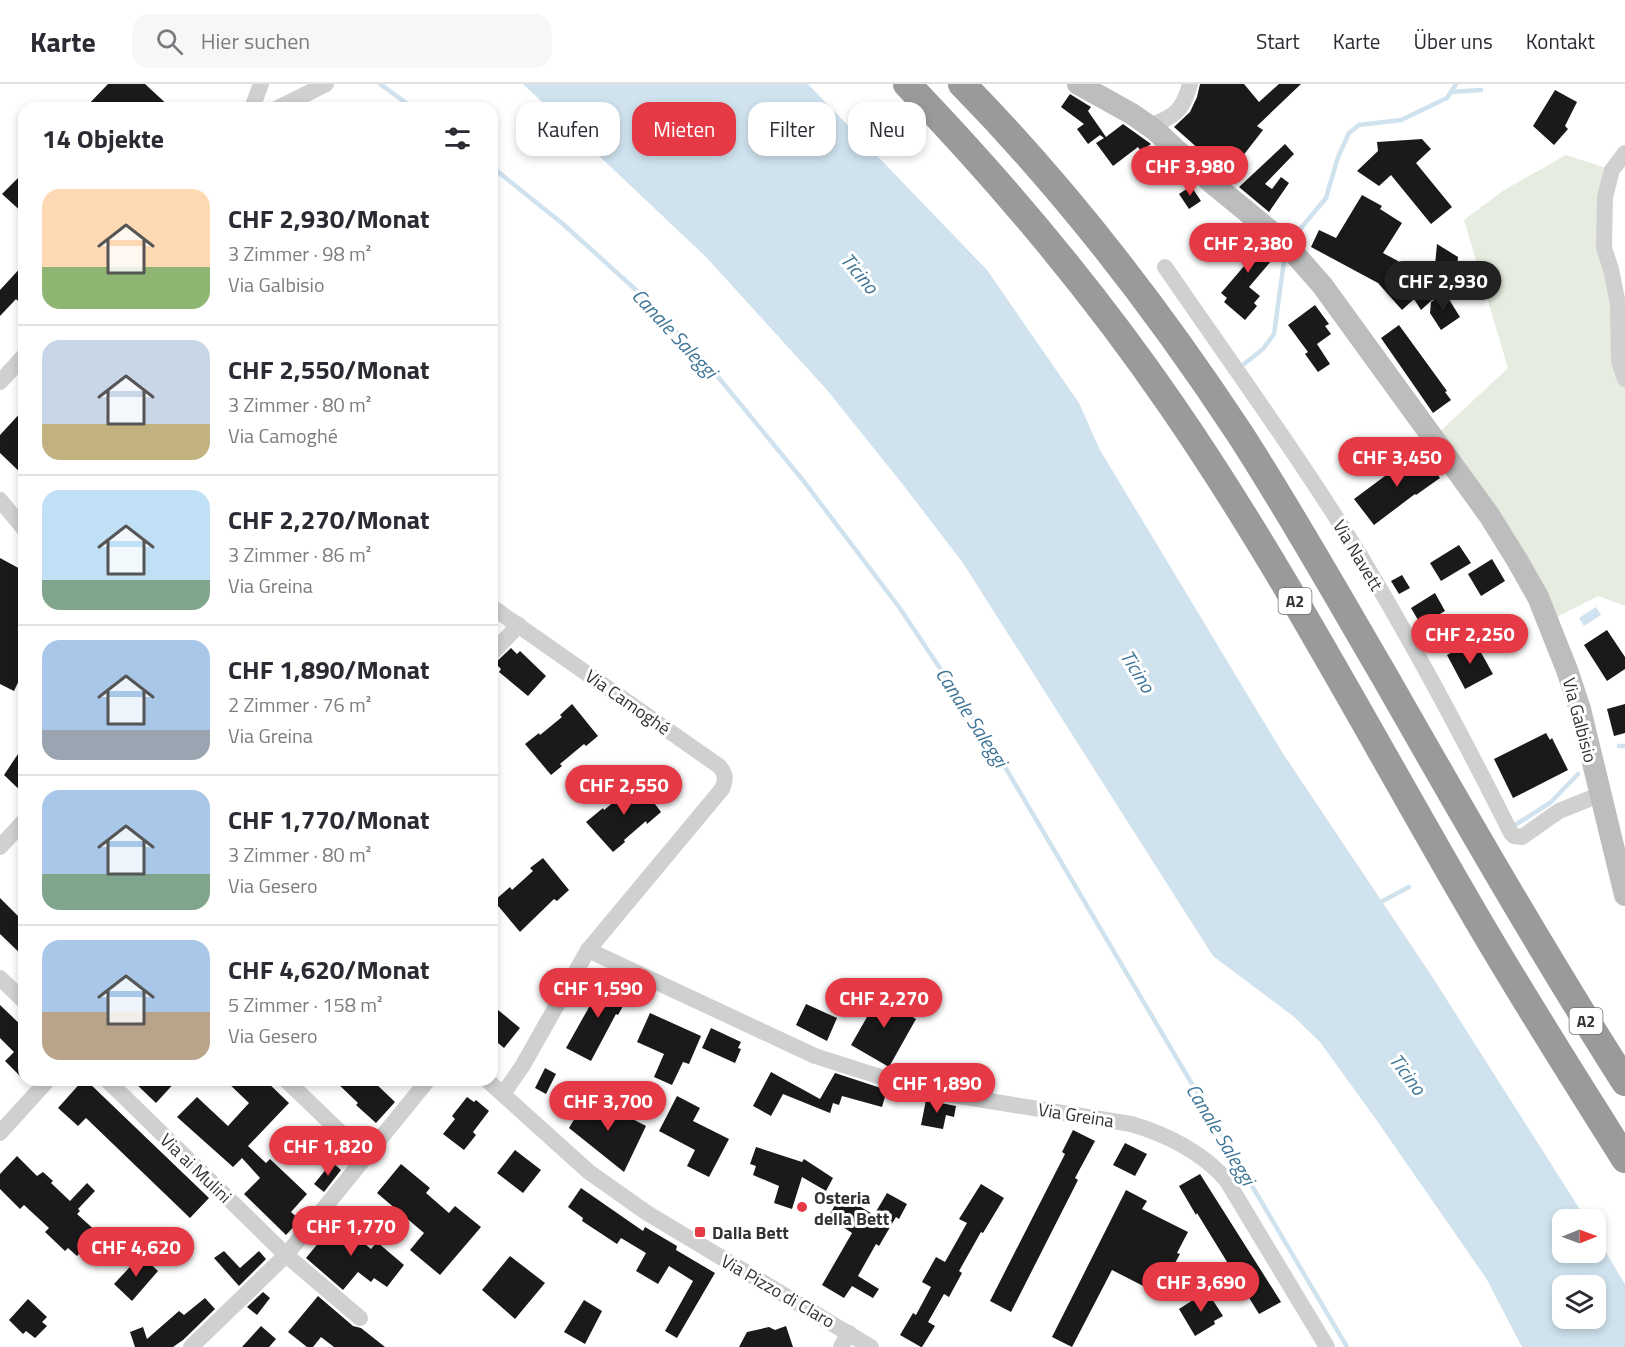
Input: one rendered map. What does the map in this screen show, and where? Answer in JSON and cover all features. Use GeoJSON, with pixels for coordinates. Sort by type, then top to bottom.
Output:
{"type":"FeatureCollection","features":[{"type":"Feature","properties":{"kind":"highway","name":"A2"},"geometry":{"type":"LineString","coordinates":[[907,84],[1007,193],[1060,257],[1127,344],[1207,458],[1305,618],[1466,901],[1625,1159]]}},
{"type":"Feature","properties":{"kind":"highway","name":"A2"},"geometry":{"type":"LineString","coordinates":[[962,84],[1028,156],[1111,256],[1160,320],[1239,433],[1325,572],[1553,968],[1625,1082]]}},
{"type":"Feature","properties":{"kind":"street"},"geometry":{"type":"LineString","coordinates":[[254,102],[261,84]]}},
{"type":"Feature","properties":{"kind":"street"},"geometry":{"type":"LineString","coordinates":[[290,102],[326,84]]}},
{"type":"Feature","properties":{"kind":"street","name":"Via Galbisio"},"geometry":{"type":"LineString","coordinates":[[1078,84],[1149,126],[1289,248],[1322,285],[1489,515],[1517,560],[1549,621],[1567,670],[1580,709],[1625,895]]}},
{"type":"Feature","properties":{"kind":"street"},"geometry":{"type":"LineString","coordinates":[[1149,126],[1177,113],[1186,99],[1190,84]]}},
{"type":"Feature","properties":{"kind":"street"},"geometry":{"type":"LineString","coordinates":[[1625,153],[1612,170],[1605,197],[1604,248],[1618,304],[1619,361],[1625,379]]}},
{"type":"Feature","properties":{"kind":"street","name":"Via Navett"},"geometry":{"type":"LineString","coordinates":[[1165,267],[1312,482],[1361,558],[1448,708],[1511,833],[1522,837],[1559,811],[1599,795]]}},
{"type":"Feature","properties":{"kind":"street"},"geometry":{"type":"LineString","coordinates":[[0,382],[18,362]]}},
{"type":"Feature","properties":{"kind":"street"},"geometry":{"type":"LineString","coordinates":[[0,500],[18,522]]}},
{"type":"Feature","properties":{"kind":"street","name":"Via Camoghé"},"geometry":{"type":"LineString","coordinates":[[498,612],[719,766],[725,777],[722,789],[588,950]]}},
{"type":"Feature","properties":{"kind":"street"},"geometry":{"type":"LineString","coordinates":[[498,647],[519,625]]}},
{"type":"Feature","properties":{"kind":"street"},"geometry":{"type":"LineString","coordinates":[[0,847],[18,828]]}},
{"type":"Feature","properties":{"kind":"street"},"geometry":{"type":"LineString","coordinates":[[503,1094],[523,1065],[588,950]]}},
{"type":"Feature","properties":{"kind":"street","name":"Via Greina"},"geometry":{"type":"LineString","coordinates":[[588,950],[815,1056],[940,1094],[1131,1124],[1159,1134],[1182,1146],[1214,1166],[1227,1181],[1327,1347]]}},
{"type":"Feature","properties":{"kind":"street"},"geometry":{"type":"LineString","coordinates":[[0,978],[18,995]]}},
{"type":"Feature","properties":{"kind":"street"},"geometry":{"type":"LineString","coordinates":[[0,1133],[43,1086]]}},
{"type":"Feature","properties":{"kind":"street","name":"Via ai Mulini"},"geometry":{"type":"LineString","coordinates":[[113,1086],[286,1255],[360,1318]]}},
{"type":"Feature","properties":{"kind":"street"},"geometry":{"type":"LineString","coordinates":[[292,1086],[366,1157]]}},
{"type":"Feature","properties":{"kind":"street"},"geometry":{"type":"LineString","coordinates":[[191,1347],[286,1255],[423,1086]]}},
{"type":"Feature","properties":{"kind":"street","name":"Via Pizzo di Claro"},"geometry":{"type":"LineString","coordinates":[[494,1086],[589,1172],[647,1213],[845,1340],[871,1347]]}},
{"type":"Feature","properties":{"kind":"shaded area"},"geometry":{"type":"Polygon","coordinates":[[[1566,155],[1612,170],[1605,197],[1625,379],[1625,606],[1598,596],[1549,621],[1433,438],[1508,368],[1464,220],[1504,190],[1566,155]]]}},
{"type":"Feature","properties":{"kind":"water","name":"Ticino"},"geometry":{"type":"Polygon","coordinates":[[[523,84],[808,84],[825,102],[748,102],[748,156],[836,156],[836,113],[848,126],[848,156],[877,156],[987,270],[1079,403],[1100,450],[1282,752],[1433,978],[1580,1209],[1552,1209],[1552,1263],[1606,1263],[1606,1253],[1625,1284],[1625,1347],[1522,1347],[1486,1278],[1320,1042],[1293,1016],[1213,956],[963,563],[827,390],[706,257],[599,156],[620,156],[620,102],[542,102],[523,84]]]}},
{"type":"Feature","properties":{"kind":"water"},"geometry":{"type":"Polygon","coordinates":[[[1596,607],[1601,615],[1584,626],[1579,618],[1596,607]]]}},
{"type":"Feature","properties":{"kind":"building"},"geometry":{"type":"Polygon","coordinates":[[[108,84],[145,84],[164,102],[91,102],[108,84]]]}},
{"type":"Feature","properties":{"kind":"building"},"geometry":{"type":"Polygon","coordinates":[[[1200,84],[1244,84],[1259,102],[1279,84],[1301,84],[1257,126],[1263,130],[1228,175],[1174,127],[1190,112],[1200,84]]]}},
{"type":"Feature","properties":{"kind":"building"},"geometry":{"type":"Polygon","coordinates":[[[1555,90],[1577,102],[1565,126],[1568,129],[1554,145],[1533,126],[1555,90]]]}},
{"type":"Feature","properties":{"kind":"building"},"geometry":{"type":"Polygon","coordinates":[[[1070,94],[1091,107],[1088,111],[1106,137],[1123,124],[1151,144],[1141,151],[1138,147],[1113,166],[1096,143],[1104,138],[1100,135],[1088,144],[1077,129],[1084,124],[1061,107],[1070,94]]]}},
{"type":"Feature","properties":{"kind":"building"},"geometry":{"type":"Polygon","coordinates":[[[1422,139],[1431,149],[1416,163],[1452,207],[1431,224],[1391,175],[1379,186],[1357,171],[1378,151],[1377,142],[1422,139]]]}},
{"type":"Feature","properties":{"kind":"building"},"geometry":{"type":"Polygon","coordinates":[[[1285,144],[1294,154],[1265,184],[1272,189],[1281,177],[1289,183],[1269,212],[1239,187],[1285,144]]]}},
{"type":"Feature","properties":{"kind":"building"},"geometry":{"type":"Polygon","coordinates":[[[18,178],[18,209],[2,194],[18,178]]]}},
{"type":"Feature","properties":{"kind":"building"},"geometry":{"type":"Polygon","coordinates":[[[1191,186],[1201,201],[1189,209],[1179,194],[1191,186]]]}},
{"type":"Feature","properties":{"kind":"building"},"geometry":{"type":"Polygon","coordinates":[[[1362,195],[1382,206],[1380,209],[1402,223],[1383,253],[1398,261],[1432,300],[1421,310],[1414,299],[1402,310],[1378,283],[1311,247],[1319,230],[1336,238],[1362,195]]]}},
{"type":"Feature","properties":{"kind":"building"},"geometry":{"type":"Polygon","coordinates":[[[1242,225],[1277,254],[1249,287],[1260,296],[1254,303],[1257,306],[1245,320],[1224,302],[1227,298],[1221,293],[1245,265],[1240,261],[1250,249],[1234,235],[1242,225]]]}},
{"type":"Feature","properties":{"kind":"building"},"geometry":{"type":"Polygon","coordinates":[[[1437,244],[1458,257],[1457,267],[1435,265],[1437,244]]]}},
{"type":"Feature","properties":{"kind":"building"},"geometry":{"type":"Polygon","coordinates":[[[18,270],[18,301],[16,299],[0,316],[0,290],[18,270]]]}},
{"type":"Feature","properties":{"kind":"building"},"geometry":{"type":"Polygon","coordinates":[[[1445,293],[1460,317],[1441,330],[1430,313],[1431,302],[1445,293]]]}},
{"type":"Feature","properties":{"kind":"building"},"geometry":{"type":"Polygon","coordinates":[[[1315,305],[1329,324],[1325,326],[1331,334],[1317,344],[1330,364],[1318,372],[1305,354],[1308,352],[1288,325],[1315,305]]]}},
{"type":"Feature","properties":{"kind":"building"},"geometry":{"type":"Polygon","coordinates":[[[1399,325],[1447,391],[1445,392],[1451,400],[1433,413],[1381,338],[1399,325]]]}},
{"type":"Feature","properties":{"kind":"building"},"geometry":{"type":"Polygon","coordinates":[[[18,416],[18,470],[0,453],[0,435],[18,416]]]}},
{"type":"Feature","properties":{"kind":"building"},"geometry":{"type":"Polygon","coordinates":[[[1420,450],[1440,478],[1374,525],[1354,499],[1420,450]]]}},
{"type":"Feature","properties":{"kind":"building"},"geometry":{"type":"Polygon","coordinates":[[[1459,545],[1471,563],[1441,581],[1430,563],[1459,545]]]}},
{"type":"Feature","properties":{"kind":"building"},"geometry":{"type":"Polygon","coordinates":[[[0,558],[18,568],[18,683],[14,691],[0,684],[0,558]]]}},
{"type":"Feature","properties":{"kind":"building"},"geometry":{"type":"Polygon","coordinates":[[[1492,559],[1505,581],[1481,596],[1468,574],[1492,559]]]}},
{"type":"Feature","properties":{"kind":"building"},"geometry":{"type":"Polygon","coordinates":[[[1402,575],[1410,588],[1399,594],[1391,581],[1402,575]]]}},
{"type":"Feature","properties":{"kind":"building"},"geometry":{"type":"Polygon","coordinates":[[[1435,593],[1445,611],[1421,625],[1411,608],[1435,593]]]}},
{"type":"Feature","properties":{"kind":"building"},"geometry":{"type":"Polygon","coordinates":[[[1607,630],[1625,657],[1625,669],[1607,681],[1584,645],[1607,630]]]}},
{"type":"Feature","properties":{"kind":"building"},"geometry":{"type":"Polygon","coordinates":[[[1474,640],[1493,674],[1465,689],[1447,655],[1474,640]]]}},
{"type":"Feature","properties":{"kind":"building"},"geometry":{"type":"Polygon","coordinates":[[[511,648],[517,654],[520,651],[546,676],[528,696],[499,672],[501,669],[498,666],[498,660],[511,648]]]}},
{"type":"Feature","properties":{"kind":"building"},"geometry":{"type":"Polygon","coordinates":[[[572,704],[598,736],[586,746],[584,744],[560,764],[562,766],[551,775],[525,744],[562,717],[560,715],[572,704]]]}},
{"type":"Feature","properties":{"kind":"building"},"geometry":{"type":"Polygon","coordinates":[[[1625,704],[1625,733],[1614,736],[1607,709],[1625,704]]]}},
{"type":"Feature","properties":{"kind":"building"},"geometry":{"type":"Polygon","coordinates":[[[1546,733],[1550,740],[1552,738],[1568,770],[1513,798],[1494,759],[1546,733]]]}},
{"type":"Feature","properties":{"kind":"building"},"geometry":{"type":"Polygon","coordinates":[[[18,754],[18,788],[4,775],[18,754]]]}},
{"type":"Feature","properties":{"kind":"building"},"geometry":{"type":"Polygon","coordinates":[[[637,780],[661,812],[647,824],[646,821],[613,852],[586,822],[626,792],[624,790],[637,780]]]}},
{"type":"Feature","properties":{"kind":"building"},"geometry":{"type":"Polygon","coordinates":[[[543,858],[569,890],[557,901],[554,899],[520,932],[498,906],[498,898],[510,887],[512,890],[533,871],[530,868],[543,858]]]}},
{"type":"Feature","properties":{"kind":"building"},"geometry":{"type":"Polygon","coordinates":[[[0,898],[18,916],[18,951],[0,934],[0,898]]]}},
{"type":"Feature","properties":{"kind":"building"},"geometry":{"type":"Polygon","coordinates":[[[606,977],[627,989],[623,997],[627,999],[618,1015],[616,1014],[591,1061],[566,1048],[606,977]]]}},
{"type":"Feature","properties":{"kind":"building"},"geometry":{"type":"Polygon","coordinates":[[[893,993],[908,1002],[902,1011],[916,1019],[889,1067],[851,1045],[867,1017],[861,1014],[870,997],[877,1001],[879,998],[887,1002],[893,993]]]}},
{"type":"Feature","properties":{"kind":"building"},"geometry":{"type":"Polygon","coordinates":[[[806,1004],[837,1018],[827,1041],[796,1025],[806,1004]]]}},
{"type":"Feature","properties":{"kind":"building"},"geometry":{"type":"Polygon","coordinates":[[[0,1005],[18,1022],[18,1074],[5,1061],[14,1052],[0,1038],[0,1005]]]}},
{"type":"Feature","properties":{"kind":"building"},"geometry":{"type":"Polygon","coordinates":[[[498,1010],[520,1028],[504,1048],[498,1043],[498,1010]]]}},
{"type":"Feature","properties":{"kind":"building"},"geometry":{"type":"Polygon","coordinates":[[[650,1013],[701,1036],[689,1064],[683,1062],[672,1085],[654,1077],[664,1054],[637,1042],[650,1013]]]}},
{"type":"Feature","properties":{"kind":"building"},"geometry":{"type":"Polygon","coordinates":[[[711,1028],[741,1042],[738,1048],[741,1049],[735,1063],[702,1048],[711,1028]]]}},
{"type":"Feature","properties":{"kind":"building"},"geometry":{"type":"Polygon","coordinates":[[[545,1068],[556,1074],[546,1094],[535,1088],[545,1068]]]}},
{"type":"Feature","properties":{"kind":"building"},"geometry":{"type":"Polygon","coordinates":[[[771,1072],[820,1099],[835,1073],[887,1090],[882,1107],[842,1096],[839,1105],[833,1103],[830,1113],[783,1094],[771,1116],[753,1106],[771,1072]]]}},
{"type":"Feature","properties":{"kind":"building"},"geometry":{"type":"Polygon","coordinates":[[[78,1086],[92,1086],[209,1198],[190,1218],[86,1118],[78,1126],[58,1108],[78,1086]]]}},
{"type":"Feature","properties":{"kind":"building"},"geometry":{"type":"Polygon","coordinates":[[[138,1086],[172,1086],[156,1103],[138,1086]]]}},
{"type":"Feature","properties":{"kind":"building"},"geometry":{"type":"Polygon","coordinates":[[[231,1086],[271,1086],[289,1103],[248,1146],[266,1163],[270,1159],[307,1194],[291,1212],[300,1220],[286,1235],[244,1194],[260,1178],[242,1158],[233,1167],[177,1117],[197,1097],[228,1126],[249,1103],[231,1086]]]}},
{"type":"Feature","properties":{"kind":"building"},"geometry":{"type":"Polygon","coordinates":[[[340,1086],[378,1086],[395,1102],[376,1123],[356,1105],[358,1103],[340,1086]]]}},
{"type":"Feature","properties":{"kind":"building"},"geometry":{"type":"Polygon","coordinates":[[[588,1096],[646,1126],[624,1172],[569,1128],[588,1096]]]}},
{"type":"Feature","properties":{"kind":"building"},"geometry":{"type":"Polygon","coordinates":[[[677,1096],[700,1108],[693,1121],[729,1139],[709,1177],[687,1166],[695,1150],[659,1131],[677,1096]]]}},
{"type":"Feature","properties":{"kind":"building"},"geometry":{"type":"Polygon","coordinates":[[[467,1097],[474,1102],[476,1100],[489,1111],[473,1132],[476,1135],[464,1150],[443,1134],[455,1119],[452,1116],[467,1097]]]}},
{"type":"Feature","properties":{"kind":"building"},"geometry":{"type":"Polygon","coordinates":[[[926,1100],[956,1106],[954,1117],[946,1115],[943,1129],[921,1125],[926,1100]]]}},
{"type":"Feature","properties":{"kind":"building"},"geometry":{"type":"Polygon","coordinates":[[[1073,1130],[1095,1141],[1075,1178],[1078,1180],[1011,1312],[990,1301],[1065,1154],[1062,1152],[1073,1130]]]}},
{"type":"Feature","properties":{"kind":"building"},"geometry":{"type":"Polygon","coordinates":[[[1125,1143],[1147,1154],[1135,1176],[1113,1165],[1125,1143]]]}},
{"type":"Feature","properties":{"kind":"building"},"geometry":{"type":"Polygon","coordinates":[[[756,1147],[802,1162],[804,1159],[833,1178],[826,1191],[802,1177],[792,1209],[774,1203],[779,1186],[753,1175],[756,1166],[750,1164],[756,1147]]]}},
{"type":"Feature","properties":{"kind":"building"},"geometry":{"type":"Polygon","coordinates":[[[515,1150],[541,1170],[523,1193],[497,1173],[515,1150]]]}},
{"type":"Feature","properties":{"kind":"building"},"geometry":{"type":"Polygon","coordinates":[[[17,1156],[37,1176],[43,1172],[70,1201],[87,1183],[95,1191],[78,1209],[80,1211],[77,1214],[98,1233],[77,1256],[68,1248],[65,1251],[45,1232],[49,1228],[24,1205],[20,1209],[0,1189],[0,1174],[17,1156]]]}},
{"type":"Feature","properties":{"kind":"building"},"geometry":{"type":"Polygon","coordinates":[[[332,1162],[341,1170],[324,1192],[314,1184],[332,1162]]]}},
{"type":"Feature","properties":{"kind":"building"},"geometry":{"type":"Polygon","coordinates":[[[401,1164],[430,1188],[426,1193],[449,1213],[455,1206],[481,1227],[440,1275],[410,1250],[424,1233],[377,1193],[401,1164]]]}},
{"type":"Feature","properties":{"kind":"building"},"geometry":{"type":"Polygon","coordinates":[[[1200,1174],[1281,1302],[1259,1314],[1179,1186],[1200,1174]]]}},
{"type":"Feature","properties":{"kind":"building"},"geometry":{"type":"Polygon","coordinates":[[[981,1184],[1004,1198],[959,1271],[962,1273],[949,1297],[944,1294],[928,1322],[935,1326],[921,1347],[900,1335],[913,1313],[916,1315],[931,1287],[922,1282],[936,1257],[945,1262],[967,1223],[959,1219],[981,1184]]]}},
{"type":"Feature","properties":{"kind":"building"},"geometry":{"type":"Polygon","coordinates":[[[581,1188],[643,1231],[645,1227],[677,1246],[676,1250],[715,1273],[677,1338],[665,1331],[693,1281],[669,1266],[658,1284],[636,1271],[646,1253],[621,1238],[617,1244],[582,1221],[583,1218],[568,1207],[581,1188]]]}},
{"type":"Feature","properties":{"kind":"building"},"geometry":{"type":"Polygon","coordinates":[[[1126,1190],[1147,1201],[1142,1209],[1188,1232],[1177,1253],[1180,1254],[1157,1293],[1112,1270],[1072,1347],[1052,1337],[1126,1190]]]}},
{"type":"Feature","properties":{"kind":"building"},"geometry":{"type":"Polygon","coordinates":[[[887,1193],[907,1204],[899,1219],[896,1217],[879,1246],[876,1244],[858,1276],[879,1289],[873,1298],[852,1286],[844,1298],[822,1285],[852,1233],[828,1217],[841,1195],[874,1215],[887,1193]]]}},
{"type":"Feature","properties":{"kind":"building"},"geometry":{"type":"Polygon","coordinates":[[[331,1216],[371,1249],[377,1242],[404,1265],[387,1287],[374,1278],[371,1282],[358,1272],[343,1290],[306,1258],[320,1241],[314,1237],[331,1216]]]}},
{"type":"Feature","properties":{"kind":"building"},"geometry":{"type":"Polygon","coordinates":[[[224,1251],[240,1268],[259,1251],[266,1259],[239,1286],[214,1258],[224,1251]]]}},
{"type":"Feature","properties":{"kind":"building"},"geometry":{"type":"Polygon","coordinates":[[[141,1255],[158,1271],[132,1301],[114,1284],[141,1255]]]}},
{"type":"Feature","properties":{"kind":"building"},"geometry":{"type":"Polygon","coordinates":[[[510,1256],[545,1283],[515,1319],[482,1290],[510,1256]]]}},
{"type":"Feature","properties":{"kind":"building"},"geometry":{"type":"Polygon","coordinates":[[[1207,1291],[1223,1316],[1214,1321],[1215,1324],[1195,1336],[1179,1309],[1207,1291]]]}},
{"type":"Feature","properties":{"kind":"building"},"geometry":{"type":"Polygon","coordinates":[[[263,1292],[270,1298],[257,1315],[247,1307],[263,1292]]]}},
{"type":"Feature","properties":{"kind":"building"},"geometry":{"type":"Polygon","coordinates":[[[318,1296],[353,1326],[361,1328],[385,1347],[334,1347],[321,1337],[313,1347],[307,1347],[288,1332],[318,1296]]]}},
{"type":"Feature","properties":{"kind":"building"},"geometry":{"type":"Polygon","coordinates":[[[205,1298],[215,1309],[173,1347],[135,1347],[130,1332],[143,1327],[147,1339],[179,1311],[184,1315],[205,1298]]]}},
{"type":"Feature","properties":{"kind":"building"},"geometry":{"type":"Polygon","coordinates":[[[28,1299],[47,1317],[42,1322],[47,1326],[35,1338],[26,1331],[23,1334],[9,1320],[28,1299]]]}},
{"type":"Feature","properties":{"kind":"building"},"geometry":{"type":"Polygon","coordinates":[[[584,1300],[602,1311],[585,1344],[564,1332],[584,1300]]]}},
{"type":"Feature","properties":{"kind":"building"},"geometry":{"type":"Polygon","coordinates":[[[261,1326],[276,1339],[269,1347],[242,1347],[261,1326]]]}},
{"type":"Feature","properties":{"kind":"building"},"geometry":{"type":"Polygon","coordinates":[[[786,1326],[793,1347],[739,1347],[747,1332],[769,1327],[775,1330],[786,1326]]]}},
{"type":"Feature","properties":{"kind":"waterway","name":"Canale Saleggi"},"geometry":{"type":"LineString","coordinates":[[380,84],[405,102]]}},
{"type":"Feature","properties":{"kind":"waterway"},"geometry":{"type":"LineString","coordinates":[[1293,241],[1296,234],[1326,198],[1338,157],[1349,133],[1359,125],[1401,120],[1447,98],[1456,84]]}},
{"type":"Feature","properties":{"kind":"waterway"},"geometry":{"type":"LineString","coordinates":[[1451,92],[1481,90]]}},
{"type":"Feature","properties":{"kind":"waterway","name":"Canale Saleggi"},"geometry":{"type":"LineString","coordinates":[[498,172],[563,224],[646,299],[709,366],[802,479],[899,607],[998,755],[1347,1347]]}},
{"type":"Feature","properties":{"kind":"waterway"},"geometry":{"type":"LineString","coordinates":[[1244,364],[1263,349],[1274,334],[1284,261],[1287,254]]}},
{"type":"Feature","properties":{"kind":"waterway"},"geometry":{"type":"LineString","coordinates":[[1619,746],[1625,746]]}},
{"type":"Feature","properties":{"kind":"waterway"},"geometry":{"type":"LineString","coordinates":[[1515,825],[1550,803],[1578,774]]}},
{"type":"Feature","properties":{"kind":"waterway"},"geometry":{"type":"LineString","coordinates":[[1377,904],[1409,887]]}},
{"type":"Feature","properties":{"kind":"place","name":"Osteria della Bett"},"geometry":{"type":"Point","coordinates":[802,1207]}},
{"type":"Feature","properties":{"kind":"place","name":"Dalla Bett"},"geometry":{"type":"Point","coordinates":[700,1232]}}]}
